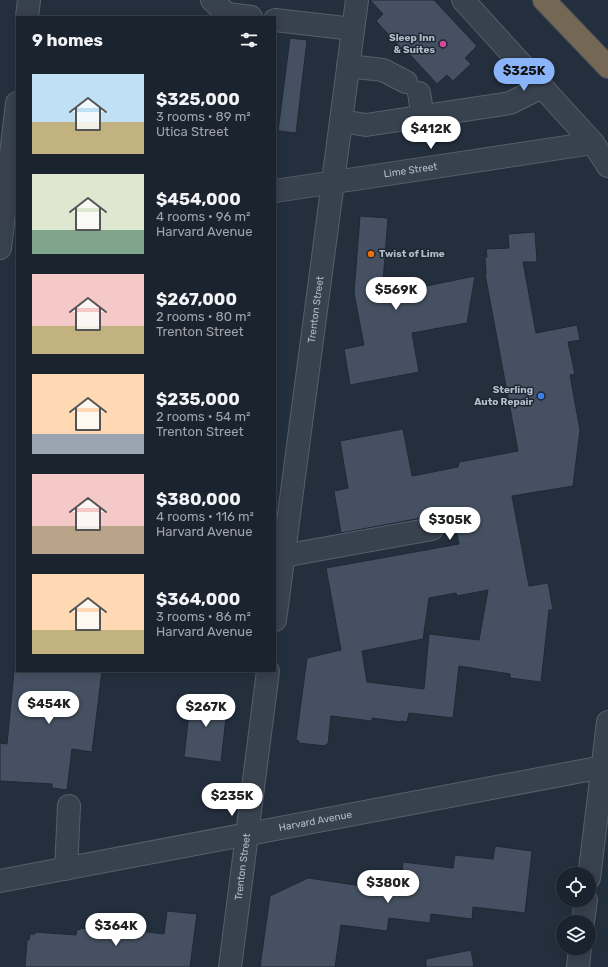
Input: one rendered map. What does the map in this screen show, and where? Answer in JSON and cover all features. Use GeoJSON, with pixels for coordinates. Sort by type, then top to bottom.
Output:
{"type":"FeatureCollection","features":[{"type":"Feature","properties":{"kind":"highway"},"geometry":{"type":"LineString","coordinates":[[544,0],[608,67]]}},
{"type":"Feature","properties":{"kind":"street"},"geometry":{"type":"LineString","coordinates":[[27,16],[29,0]]}},
{"type":"Feature","properties":{"kind":"street","name":"Trenton Street"},"geometry":{"type":"LineString","coordinates":[[276,612],[357,0]]}},
{"type":"Feature","properties":{"kind":"street"},"geometry":{"type":"LineString","coordinates":[[463,0],[593,143],[608,166]]}},
{"type":"Feature","properties":{"kind":"street"},"geometry":{"type":"LineString","coordinates":[[216,8],[227,14],[243,16]]}},
{"type":"Feature","properties":{"kind":"street"},"geometry":{"type":"LineString","coordinates":[[276,20],[353,29]]}},
{"type":"Feature","properties":{"kind":"street"},"geometry":{"type":"LineString","coordinates":[[348,66],[383,70],[412,88],[423,117]]}},
{"type":"Feature","properties":{"kind":"street"},"geometry":{"type":"LineString","coordinates":[[341,121],[366,125],[510,104],[542,87]]}},
{"type":"Feature","properties":{"kind":"street"},"geometry":{"type":"LineString","coordinates":[[5,237],[16,114]]}},
{"type":"Feature","properties":{"kind":"street","name":"Lime Street"},"geometry":{"type":"LineString","coordinates":[[276,191],[593,143]]}},
{"type":"Feature","properties":{"kind":"street"},"geometry":{"type":"LineString","coordinates":[[283,556],[432,529]]}},
{"type":"Feature","properties":{"kind":"street","name":"Trenton Street"},"geometry":{"type":"LineString","coordinates":[[230,967],[268,672]]}},
{"type":"Feature","properties":{"kind":"street"},"geometry":{"type":"LineString","coordinates":[[591,867],[606,767],[608,722]]}},
{"type":"Feature","properties":{"kind":"street","name":"Harvard Avenue"},"geometry":{"type":"LineString","coordinates":[[0,881],[606,767]]}},
{"type":"Feature","properties":{"kind":"street"},"geometry":{"type":"LineString","coordinates":[[66,869],[69,806]]}},
{"type":"Feature","properties":{"kind":"street"},"geometry":{"type":"LineString","coordinates":[[578,967],[579,955]]}},
{"type":"Feature","properties":{"kind":"building","name":"Sleep Inn & Suites"},"geometry":{"type":"Polygon","coordinates":[[[370,0],[434,0],[477,46],[465,58],[471,64],[453,81],[447,75],[437,84],[403,47],[401,48],[376,21],[383,14],[370,0]]]}},
{"type":"Feature","properties":{"kind":"building"},"geometry":{"type":"Polygon","coordinates":[[[290,38],[307,40],[296,133],[278,131],[290,38]]]}},
{"type":"Feature","properties":{"kind":"building"},"geometry":{"type":"Polygon","coordinates":[[[360,216],[388,218],[382,295],[475,276],[467,323],[412,333],[419,372],[350,385],[344,349],[364,345],[354,293],[360,216]]]}},
{"type":"Feature","properties":{"kind":"building"},"geometry":{"type":"Polygon","coordinates":[[[535,232],[537,262],[523,262],[536,333],[577,325],[580,340],[568,342],[575,374],[570,375],[580,430],[573,486],[512,496],[529,586],[548,583],[553,610],[549,610],[541,682],[510,678],[510,674],[459,666],[453,718],[409,713],[407,722],[401,722],[372,718],[372,721],[331,716],[328,744],[326,744],[326,746],[298,743],[299,741],[296,740],[307,658],[341,650],[326,568],[459,544],[453,512],[341,533],[334,491],[348,488],[340,441],[403,429],[412,476],[458,467],[459,462],[518,451],[485,274],[485,257],[487,257],[486,249],[509,248],[508,234],[535,232]],[[488,590],[457,596],[456,593],[429,598],[423,639],[362,651],[367,682],[424,689],[429,634],[479,640],[488,590]]]}},
{"type":"Feature","properties":{"kind":"building"},"geometry":{"type":"Polygon","coordinates":[[[14,671],[102,672],[92,752],[72,749],[67,790],[52,788],[52,784],[0,781],[0,743],[7,744],[14,671]]]}},
{"type":"Feature","properties":{"kind":"building"},"geometry":{"type":"Polygon","coordinates":[[[191,695],[228,699],[221,762],[184,757],[191,695]]]}},
{"type":"Feature","properties":{"kind":"building"},"geometry":{"type":"Polygon","coordinates":[[[495,846],[532,851],[525,913],[473,907],[472,919],[431,914],[430,923],[389,918],[387,931],[341,925],[335,967],[260,967],[270,896],[308,878],[362,886],[364,874],[366,874],[366,872],[370,871],[402,875],[403,862],[453,868],[455,855],[493,859],[495,846]]]}},
{"type":"Feature","properties":{"kind":"building"},"geometry":{"type":"Polygon","coordinates":[[[167,911],[197,914],[190,967],[25,967],[27,940],[29,940],[30,934],[35,934],[35,932],[76,935],[77,929],[80,930],[80,928],[122,933],[122,929],[164,934],[167,911]]]}},
{"type":"Feature","properties":{"kind":"building"},"geometry":{"type":"Polygon","coordinates":[[[471,950],[474,967],[426,967],[426,959],[471,950]]]}},
{"type":"Feature","properties":{"kind":"place","name":"Sleep Inn & Suites"},"geometry":{"type":"Point","coordinates":[443,44]}},
{"type":"Feature","properties":{"kind":"place","name":"Twist of Lime"},"geometry":{"type":"Point","coordinates":[371,254]}},
{"type":"Feature","properties":{"kind":"place","name":"Sterling Auto Repair"},"geometry":{"type":"Point","coordinates":[541,396]}}]}
